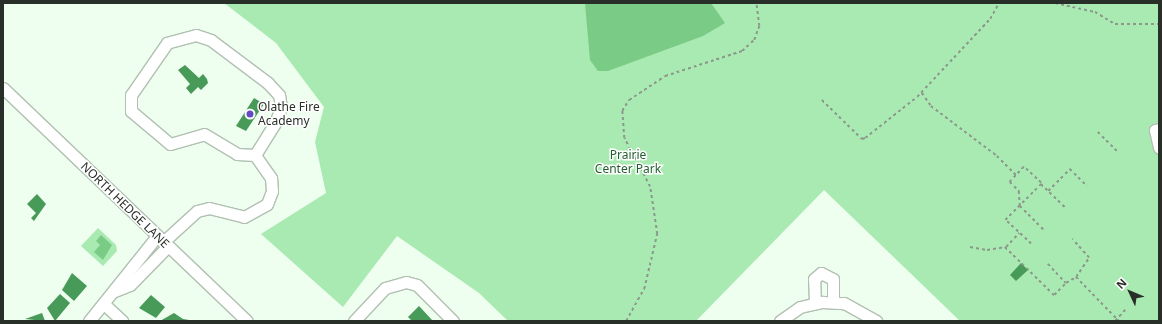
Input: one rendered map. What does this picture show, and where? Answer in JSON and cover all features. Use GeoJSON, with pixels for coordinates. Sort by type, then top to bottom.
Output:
{"type":"FeatureCollection","features":[{"type":"Feature","properties":{"kind":"street"},"geometry":{"type":"LineString","coordinates":[[196,36],[211,40],[279,95],[281,107],[276,123],[255,155],[237,154],[204,134],[170,144],[131,111],[131,95],[167,43],[196,36]]}},
{"type":"Feature","properties":{"kind":"street","name":"NORTH HEDGE LANE"},"geometry":{"type":"LineString","coordinates":[[3,88],[247,321]]}},
{"type":"Feature","properties":{"kind":"street"},"geometry":{"type":"LineString","coordinates":[[1159,129],[1155,130],[1159,148]]}},
{"type":"Feature","properties":{"kind":"street"},"geometry":{"type":"LineString","coordinates":[[89,321],[115,291],[130,285],[162,241],[197,211],[209,208],[244,217],[267,204],[272,191],[271,178],[255,155]]}},
{"type":"Feature","properties":{"kind":"street"},"geometry":{"type":"LineString","coordinates":[[812,303],[814,279],[821,273],[833,279],[834,302]]}},
{"type":"Feature","properties":{"kind":"street"},"geometry":{"type":"LineString","coordinates":[[354,321],[385,288],[406,282],[417,285],[453,321]]}},
{"type":"Feature","properties":{"kind":"street"},"geometry":{"type":"LineString","coordinates":[[780,321],[812,303],[834,302],[858,308],[873,320]]}},
{"type":"Feature","properties":{"kind":"street"},"geometry":{"type":"LineString","coordinates":[[104,304],[122,321]]}},
{"type":"Feature","properties":{"kind":"path"},"geometry":{"type":"LineString","coordinates":[[626,321],[644,289],[657,234],[650,187],[624,138],[622,111],[629,100],[665,76],[742,51],[754,40],[759,26],[756,3]]}},
{"type":"Feature","properties":{"kind":"path"},"geometry":{"type":"LineString","coordinates":[[822,100],[862,138],[922,93],[990,19],[999,3]]}},
{"type":"Feature","properties":{"kind":"path"},"geometry":{"type":"LineString","coordinates":[[1055,3],[1095,12],[1115,24],[1159,24]]}},
{"type":"Feature","properties":{"kind":"path"},"geometry":{"type":"LineString","coordinates":[[922,93],[931,106],[997,156],[1016,175]]}},
{"type":"Feature","properties":{"kind":"path"},"geometry":{"type":"LineString","coordinates":[[1098,132],[1119,153]]}},
{"type":"Feature","properties":{"kind":"path"},"geometry":{"type":"LineString","coordinates":[[1044,230],[1020,206],[1019,191],[1010,182],[1016,175],[1024,167],[1066,208]]}},
{"type":"Feature","properties":{"kind":"path"},"geometry":{"type":"LineString","coordinates":[[1048,191],[1070,169],[1087,186]]}},
{"type":"Feature","properties":{"kind":"path"},"geometry":{"type":"LineString","coordinates":[[1031,244],[1005,220],[1041,184]]}},
{"type":"Feature","properties":{"kind":"path"},"geometry":{"type":"LineString","coordinates":[[970,247],[988,250],[1005,247],[1020,234]]}},
{"type":"Feature","properties":{"kind":"path"},"geometry":{"type":"LineString","coordinates":[[1005,247],[1054,295],[1066,283],[1076,278],[1089,258],[1072,239]]}},
{"type":"Feature","properties":{"kind":"path"},"geometry":{"type":"LineString","coordinates":[[1048,264],[1066,283]]}},
{"type":"Feature","properties":{"kind":"path"},"geometry":{"type":"LineString","coordinates":[[1076,278],[1119,321]]}},
{"type":"Feature","properties":{"kind":"path"},"geometry":{"type":"LineString","coordinates":[[1114,321],[1125,310]]}},
{"type":"Feature","properties":{"kind":"green space","name":"Prairie Center Park"},"geometry":{"type":"Polygon","coordinates":[[[224,3],[1159,3],[1159,321],[960,321],[824,190],[696,321],[508,321],[479,293],[397,236],[343,307],[261,234],[326,193],[315,142],[324,107],[276,43],[224,3]]]}},
{"type":"Feature","properties":{"kind":"green space"},"geometry":{"type":"Polygon","coordinates":[[[98,228],[116,245],[117,251],[103,266],[81,246],[98,228]]]}},
{"type":"Feature","properties":{"kind":"shaded area"},"geometry":{"type":"Polygon","coordinates":[[[585,3],[711,3],[725,23],[703,36],[608,71],[598,71],[590,60],[585,3]]]}},
{"type":"Feature","properties":{"kind":"shaded area"},"geometry":{"type":"Polygon","coordinates":[[[101,235],[112,245],[103,260],[94,252],[100,245],[96,241],[101,235]]]}},
{"type":"Feature","properties":{"kind":"building"},"geometry":{"type":"Polygon","coordinates":[[[185,65],[199,78],[203,74],[207,79],[208,83],[201,90],[198,87],[191,94],[186,88],[190,84],[178,70],[185,65]]]}},
{"type":"Feature","properties":{"kind":"building"},"geometry":{"type":"Polygon","coordinates":[[[254,98],[264,104],[246,131],[236,126],[254,98]]]}},
{"type":"Feature","properties":{"kind":"building"},"geometry":{"type":"Polygon","coordinates":[[[37,194],[46,204],[34,221],[31,218],[36,213],[27,204],[37,194]]]}},
{"type":"Feature","properties":{"kind":"building"},"geometry":{"type":"Polygon","coordinates":[[[1021,263],[1028,270],[1016,281],[1010,275],[1021,263]]]}},
{"type":"Feature","properties":{"kind":"building"},"geometry":{"type":"Polygon","coordinates":[[[72,273],[87,286],[74,301],[62,290],[72,273]]]}},
{"type":"Feature","properties":{"kind":"building"},"geometry":{"type":"Polygon","coordinates":[[[60,294],[70,303],[55,321],[47,308],[60,294]]]}},
{"type":"Feature","properties":{"kind":"building"},"geometry":{"type":"Polygon","coordinates":[[[151,295],[165,307],[156,318],[139,308],[151,295]]]}},
{"type":"Feature","properties":{"kind":"building"},"geometry":{"type":"Polygon","coordinates":[[[419,306],[433,321],[412,321],[408,317],[419,306]]]}},
{"type":"Feature","properties":{"kind":"building"},"geometry":{"type":"Polygon","coordinates":[[[42,313],[45,321],[25,319],[42,313]]]}},
{"type":"Feature","properties":{"kind":"building"},"geometry":{"type":"Polygon","coordinates":[[[174,313],[183,319],[189,320],[160,321],[174,313]]]}},
{"type":"Feature","properties":{"kind":"place","name":"Olathe Fire Academy"},"geometry":{"type":"Point","coordinates":[250,114]}}]}
